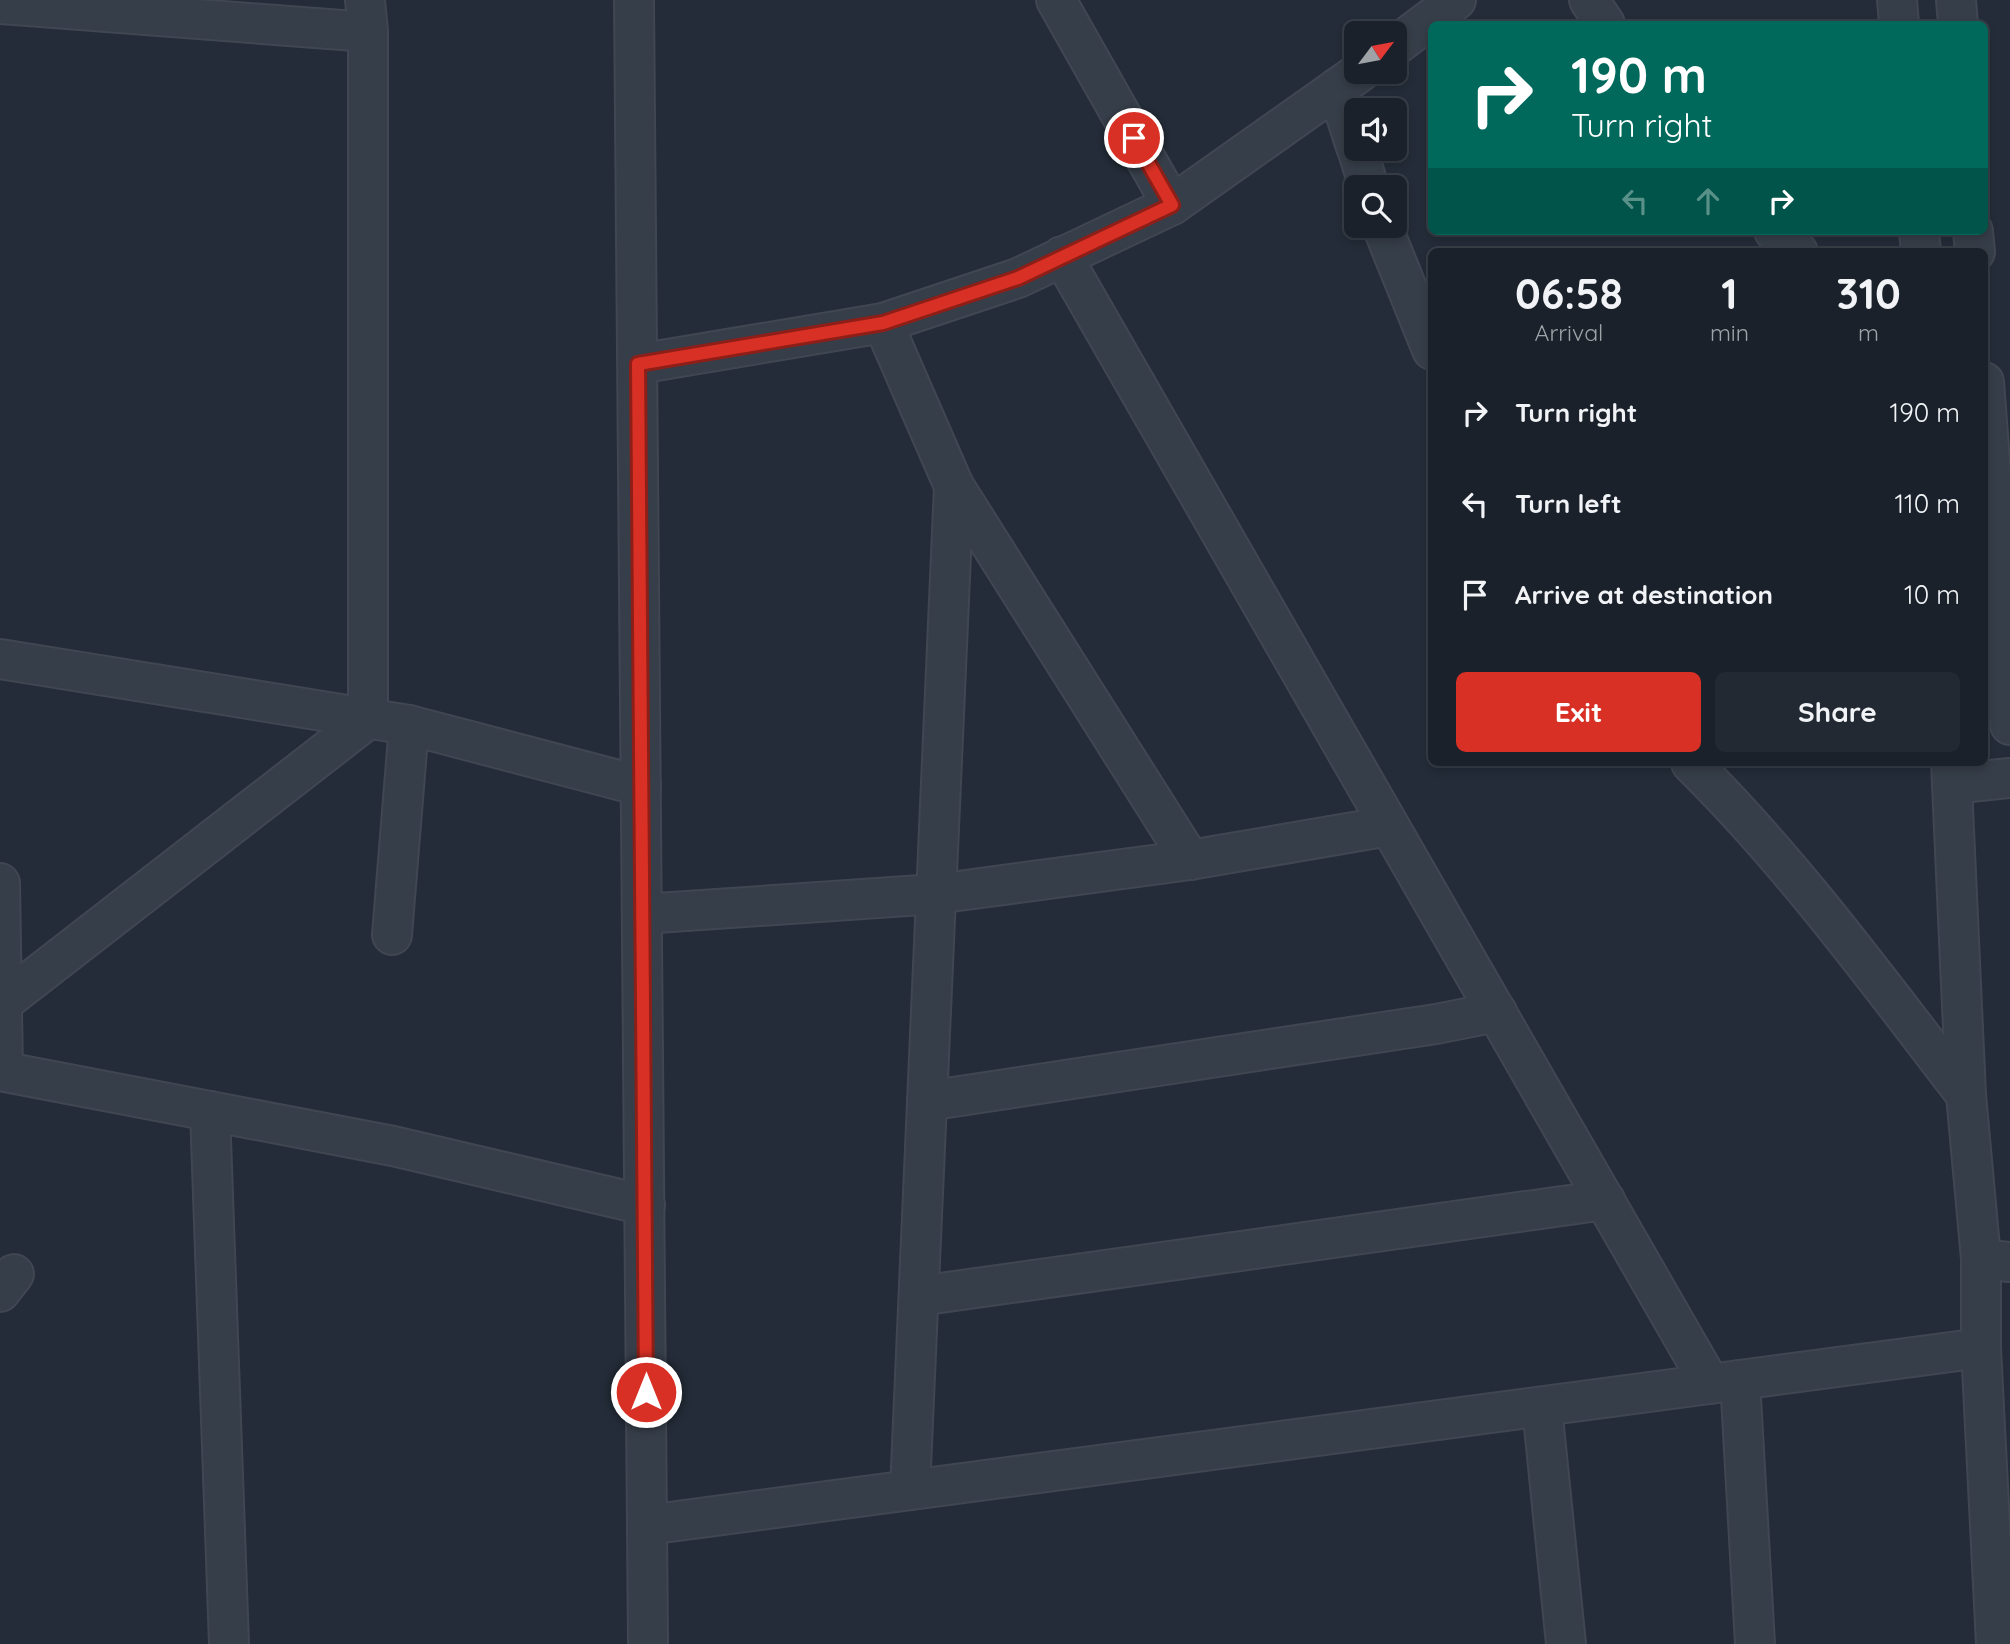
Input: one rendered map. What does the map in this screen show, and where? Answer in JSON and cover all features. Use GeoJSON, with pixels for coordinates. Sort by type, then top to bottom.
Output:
{"type":"FeatureCollection","features":[{"type":"Feature","properties":{"kind":"street"},"geometry":{"type":"LineString","coordinates":[[634,0],[648,1644]]}},
{"type":"Feature","properties":{"kind":"street"},"geometry":{"type":"LineString","coordinates":[[1056,0],[1172,205]]}},
{"type":"Feature","properties":{"kind":"street"},"geometry":{"type":"LineString","coordinates":[[1428,21],[1456,0]]}},
{"type":"Feature","properties":{"kind":"street"},"geometry":{"type":"LineString","coordinates":[[1589,0],[1603,21]]}},
{"type":"Feature","properties":{"kind":"street"},"geometry":{"type":"LineString","coordinates":[[1897,0],[1899,21]]}},
{"type":"Feature","properties":{"kind":"street"},"geometry":{"type":"LineString","coordinates":[[1956,0],[1958,21]]}},
{"type":"Feature","properties":{"kind":"street"},"geometry":{"type":"LineString","coordinates":[[0,4],[366,16],[368,719]]}},
{"type":"Feature","properties":{"kind":"street"},"geometry":{"type":"LineString","coordinates":[[1407,37],[1428,21]]}},
{"type":"Feature","properties":{"kind":"street"},"geometry":{"type":"LineString","coordinates":[[638,364],[883,323],[1018,278],[1172,205],[1344,84]]}},
{"type":"Feature","properties":{"kind":"street"},"geometry":{"type":"LineString","coordinates":[[1779,235],[1793,248]]}},
{"type":"Feature","properties":{"kind":"street"},"geometry":{"type":"LineString","coordinates":[[1387,238],[1428,340]]}},
{"type":"Feature","properties":{"kind":"street"},"geometry":{"type":"LineString","coordinates":[[1062,256],[1605,1200],[1725,1382],[1755,1644]]}},
{"type":"Feature","properties":{"kind":"street"},"geometry":{"type":"LineString","coordinates":[[883,323],[954,486],[1190,860]]}},
{"type":"Feature","properties":{"kind":"street"},"geometry":{"type":"LineString","coordinates":[[1988,435],[2010,725]]}},
{"type":"Feature","properties":{"kind":"street"},"geometry":{"type":"LineString","coordinates":[[910,1490],[954,486]]}},
{"type":"Feature","properties":{"kind":"street"},"geometry":{"type":"LineString","coordinates":[[0,659],[409,725],[641,786]]}},
{"type":"Feature","properties":{"kind":"street"},"geometry":{"type":"LineString","coordinates":[[2,1003],[368,719]]}},
{"type":"Feature","properties":{"kind":"street"},"geometry":{"type":"LineString","coordinates":[[392,935],[409,725]]}},
{"type":"Feature","properties":{"kind":"street"},"geometry":{"type":"LineString","coordinates":[[1694,766],[1750,821],[1830,919],[1966,1095]]}},
{"type":"Feature","properties":{"kind":"street"},"geometry":{"type":"LineString","coordinates":[[1996,1644],[1980,1348],[1995,1260],[1966,1095],[1952,773],[2010,778]]}},
{"type":"Feature","properties":{"kind":"street"},"geometry":{"type":"LineString","coordinates":[[642,914],[936,894],[1190,860],[1390,826]]}},
{"type":"Feature","properties":{"kind":"street"},"geometry":{"type":"LineString","coordinates":[[0,883],[2,1071],[393,1146],[645,1205]]}},
{"type":"Feature","properties":{"kind":"street"},"geometry":{"type":"LineString","coordinates":[[927,1101],[1436,1024],[1497,1012]]}},
{"type":"Feature","properties":{"kind":"street"},"geometry":{"type":"LineString","coordinates":[[210,1111],[229,1644]]}},
{"type":"Feature","properties":{"kind":"street"},"geometry":{"type":"LineString","coordinates":[[919,1296],[1605,1200]]}},
{"type":"Feature","properties":{"kind":"street"},"geometry":{"type":"LineString","coordinates":[[648,1525],[1980,1348]]}},
{"type":"Feature","properties":{"kind":"street"},"geometry":{"type":"LineString","coordinates":[[1542,1406],[1566,1644]]}},
{"type":"Feature","properties":{"kind":"route"},"geometry":{"type":"LineString","coordinates":[[646,1392],[638,364],[883,323],[1018,278],[1172,205],[1134,138]]}}]}
